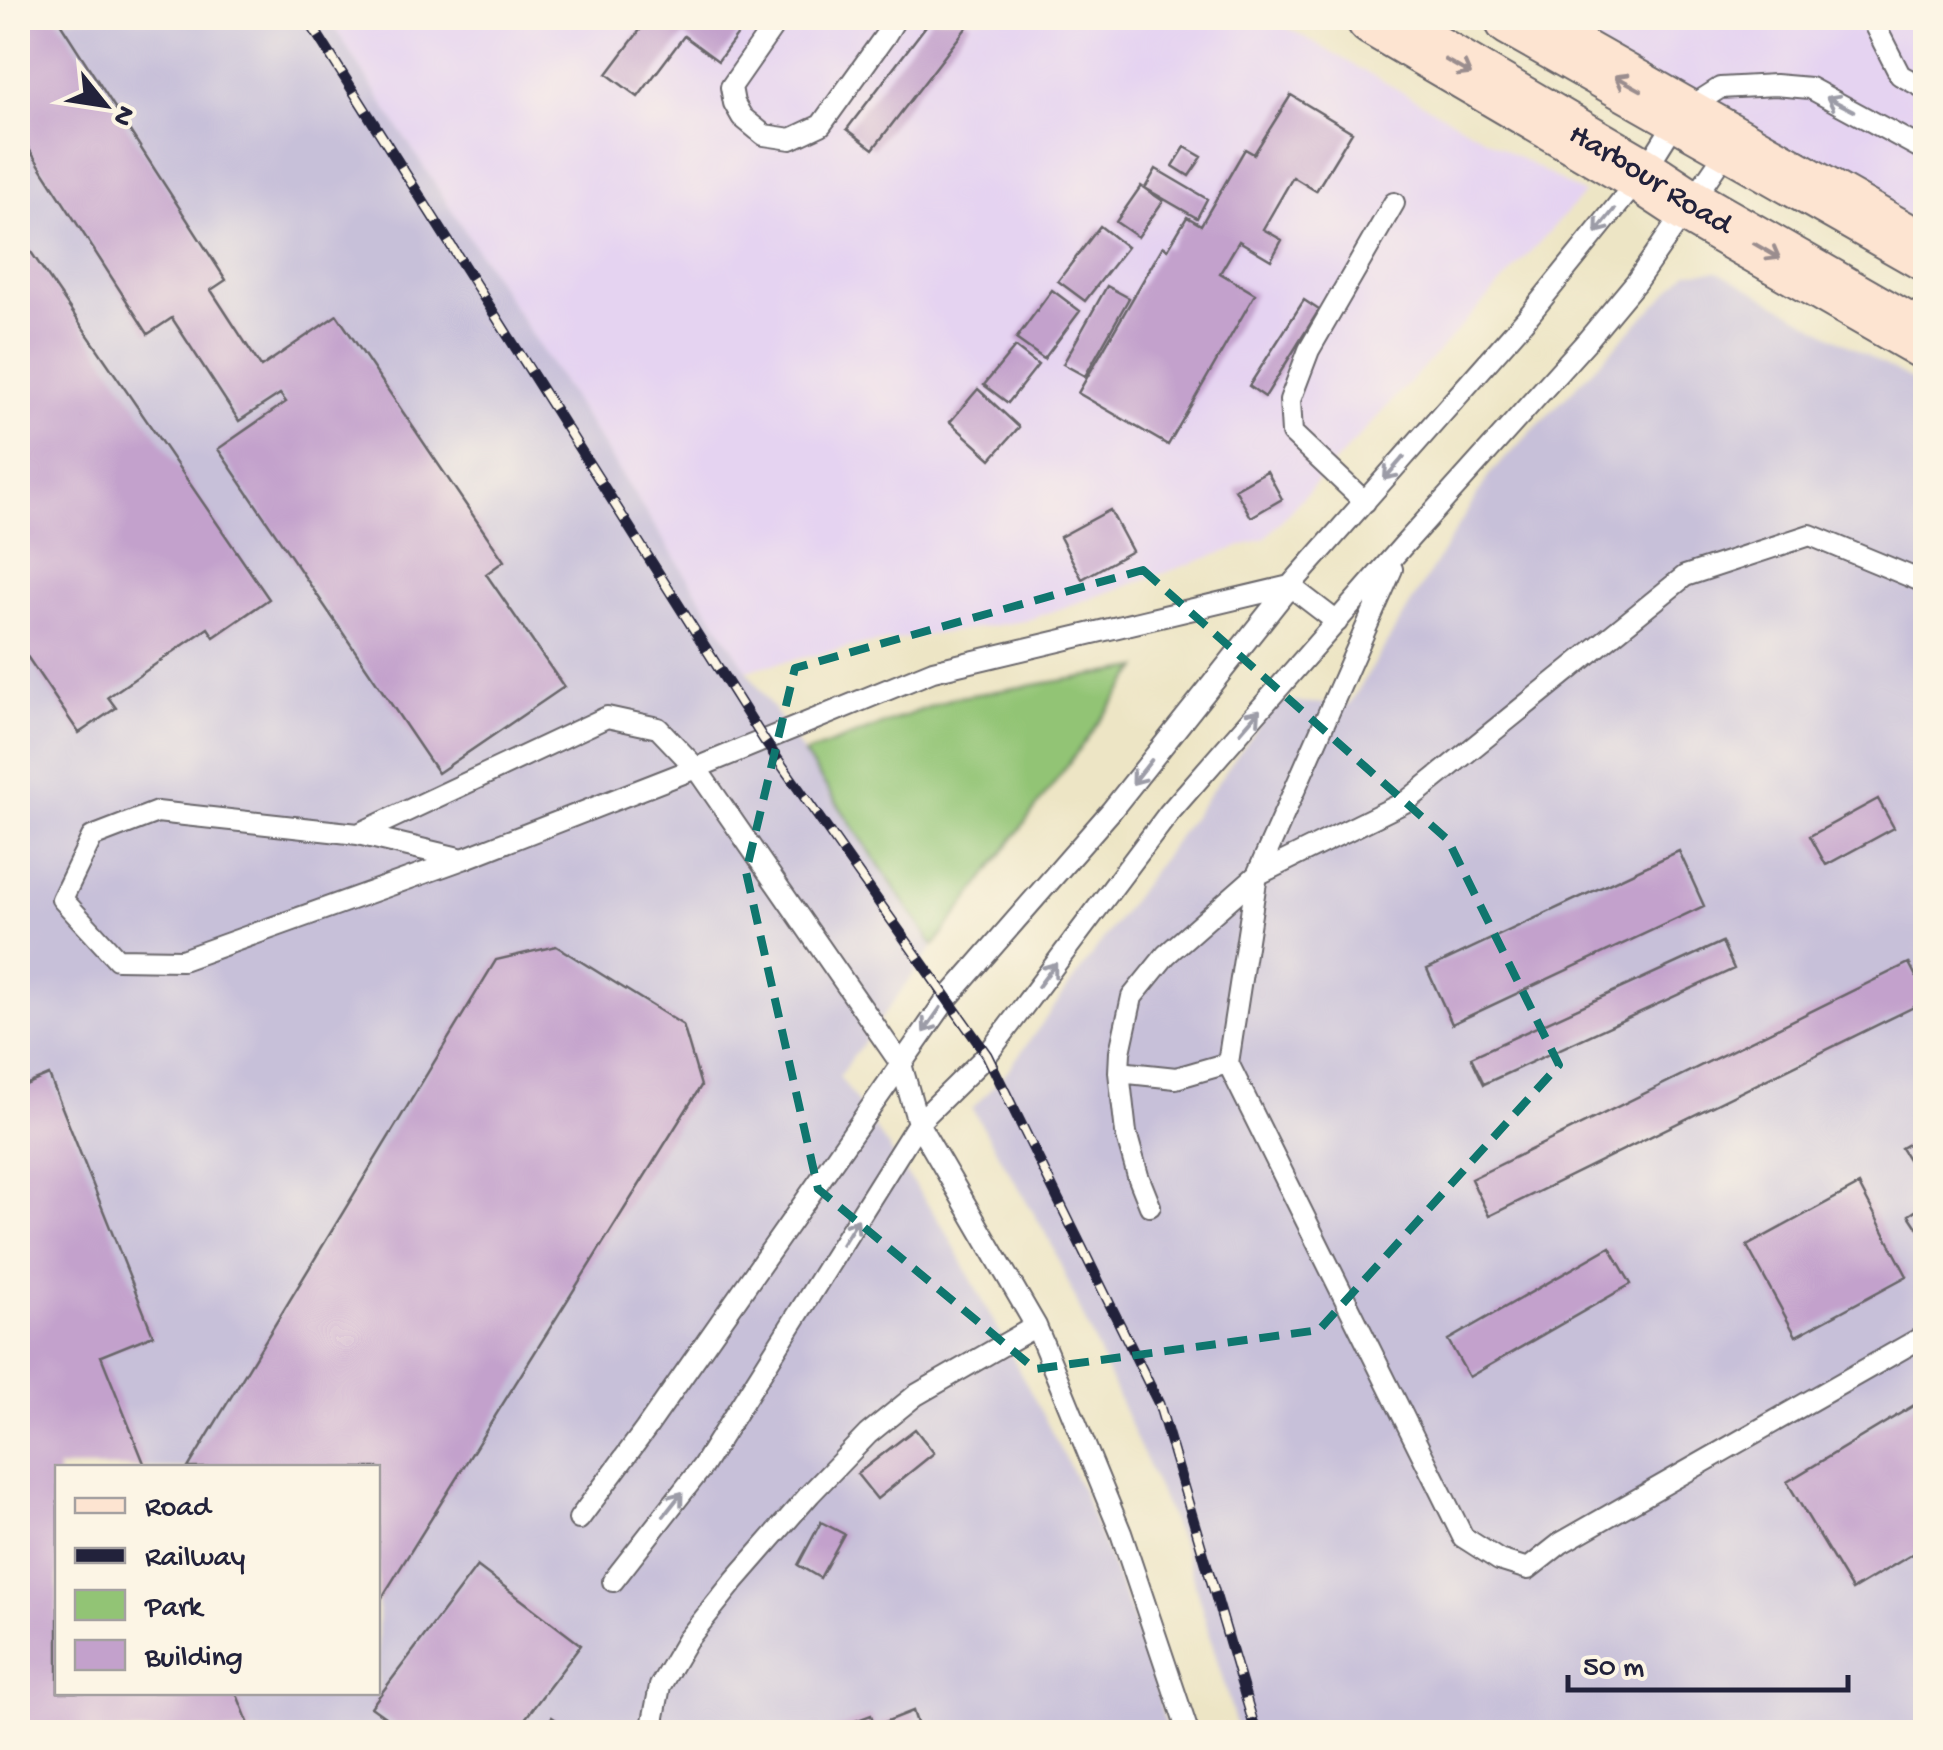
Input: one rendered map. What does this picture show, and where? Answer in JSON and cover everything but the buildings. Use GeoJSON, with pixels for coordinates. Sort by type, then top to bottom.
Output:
{"type":"FeatureCollection","features":[{"type":"Feature","properties":{"kind":"main road","name":"Harbour Road"},"geometry":{"type":"LineString","coordinates":[[1374,18],[1926,342]]}},
{"type":"Feature","properties":{"kind":"main road"},"geometry":{"type":"LineString","coordinates":[[1512,18],[1926,253]]}},
{"type":"Feature","properties":{"kind":"lane"},"geometry":{"type":"LineString","coordinates":[[779,18],[731,87],[742,117],[764,135],[790,138],[821,125],[896,18]]}},
{"type":"Feature","properties":{"kind":"lane"},"geometry":{"type":"LineString","coordinates":[[1871,18],[1900,76],[1926,89]]}},
{"type":"Feature","properties":{"kind":"lane"},"geometry":{"type":"LineString","coordinates":[[579,1519],[946,1000],[1111,812],[1290,586],[1530,314],[1642,175],[1681,113],[1720,88],[1810,88],[1926,151]]}},
{"type":"Feature","properties":{"kind":"lane"},"geometry":{"type":"LineString","coordinates":[[613,1581],[702,1467],[918,1122],[987,1056],[1169,813],[1636,282],[1733,142]]}},
{"type":"Feature","properties":{"kind":"lane"},"geometry":{"type":"LineString","coordinates":[[1364,502],[1292,433],[1290,400],[1308,350],[1394,203]]}},
{"type":"Feature","properties":{"kind":"lane"},"geometry":{"type":"LineString","coordinates":[[1150,1206],[1126,1133],[1119,1072],[1132,997],[1166,955],[1256,875],[1408,800],[1685,576],[1810,535],[1926,583]]}},
{"type":"Feature","properties":{"kind":"lane"},"geometry":{"type":"LineString","coordinates":[[1401,548],[1256,875],[1228,1062],[1463,1537],[1498,1560],[1528,1569],[1561,1543],[1926,1335]]}},
{"type":"Feature","properties":{"kind":"lane"},"geometry":{"type":"LineString","coordinates":[[1290,586],[1337,622]]}},
{"type":"Feature","properties":{"kind":"lane"},"geometry":{"type":"LineString","coordinates":[[463,859],[358,834],[157,812],[92,837],[62,899],[117,959],[182,960],[463,859],[933,672],[1290,586]]}},
{"type":"Feature","properties":{"kind":"lane"},"geometry":{"type":"LineString","coordinates":[[358,834],[608,717],[658,728],[696,768],[900,1064],[918,1122],[1036,1326],[1121,1533],[1188,1732]]}},
{"type":"Feature","properties":{"kind":"lane"},"geometry":{"type":"LineString","coordinates":[[1119,1072],[1176,1078],[1228,1062]]}},
{"type":"Feature","properties":{"kind":"lane"},"geometry":{"type":"LineString","coordinates":[[651,1732],[660,1686],[687,1640],[810,1494],[868,1434],[916,1395],[1036,1326]]}},
{"type":"Feature","properties":{"kind":"highlighted area"},"geometry":{"type":"Polygon","coordinates":[[[1143,570],[1448,840],[1559,1065],[1319,1330],[1035,1369],[818,1189],[746,872],[795,668],[1143,570]]]}},
{"type":"Feature","properties":{"kind":"shaded area"},"geometry":{"type":"Polygon","coordinates":[[[18,18],[328,18],[747,670],[934,946],[839,1076],[946,1231],[1081,1488],[1149,1659],[1167,1732],[18,1732],[18,18]]]}},
{"type":"Feature","properties":{"kind":"shaded area"},"geometry":{"type":"Polygon","coordinates":[[[328,18],[1270,18],[1584,194],[1265,538],[1025,621],[861,645],[747,670],[328,18]]]}},
{"type":"Feature","properties":{"kind":"shaded area"},"geometry":{"type":"Polygon","coordinates":[[[1542,18],[1925,18],[1925,227],[1542,18]]]}},
{"type":"Feature","properties":{"kind":"shaded area"},"geometry":{"type":"Polygon","coordinates":[[[1718,271],[1925,388],[1925,1732],[1238,1732],[1185,1551],[1050,1241],[972,1109],[1008,1070],[1277,701],[1349,705],[1490,474],[1688,272],[1718,271]]]}},
{"type":"Feature","properties":{"kind":"green space"},"geometry":{"type":"Polygon","coordinates":[[[1139,668],[934,946],[804,754],[953,698],[1139,668]]]}},
{"type":"Feature","properties":{"kind":"railway"},"geometry":{"type":"LineString","coordinates":[[307,18],[764,740],[987,1055],[1159,1404],[1256,1732]]}}]}
